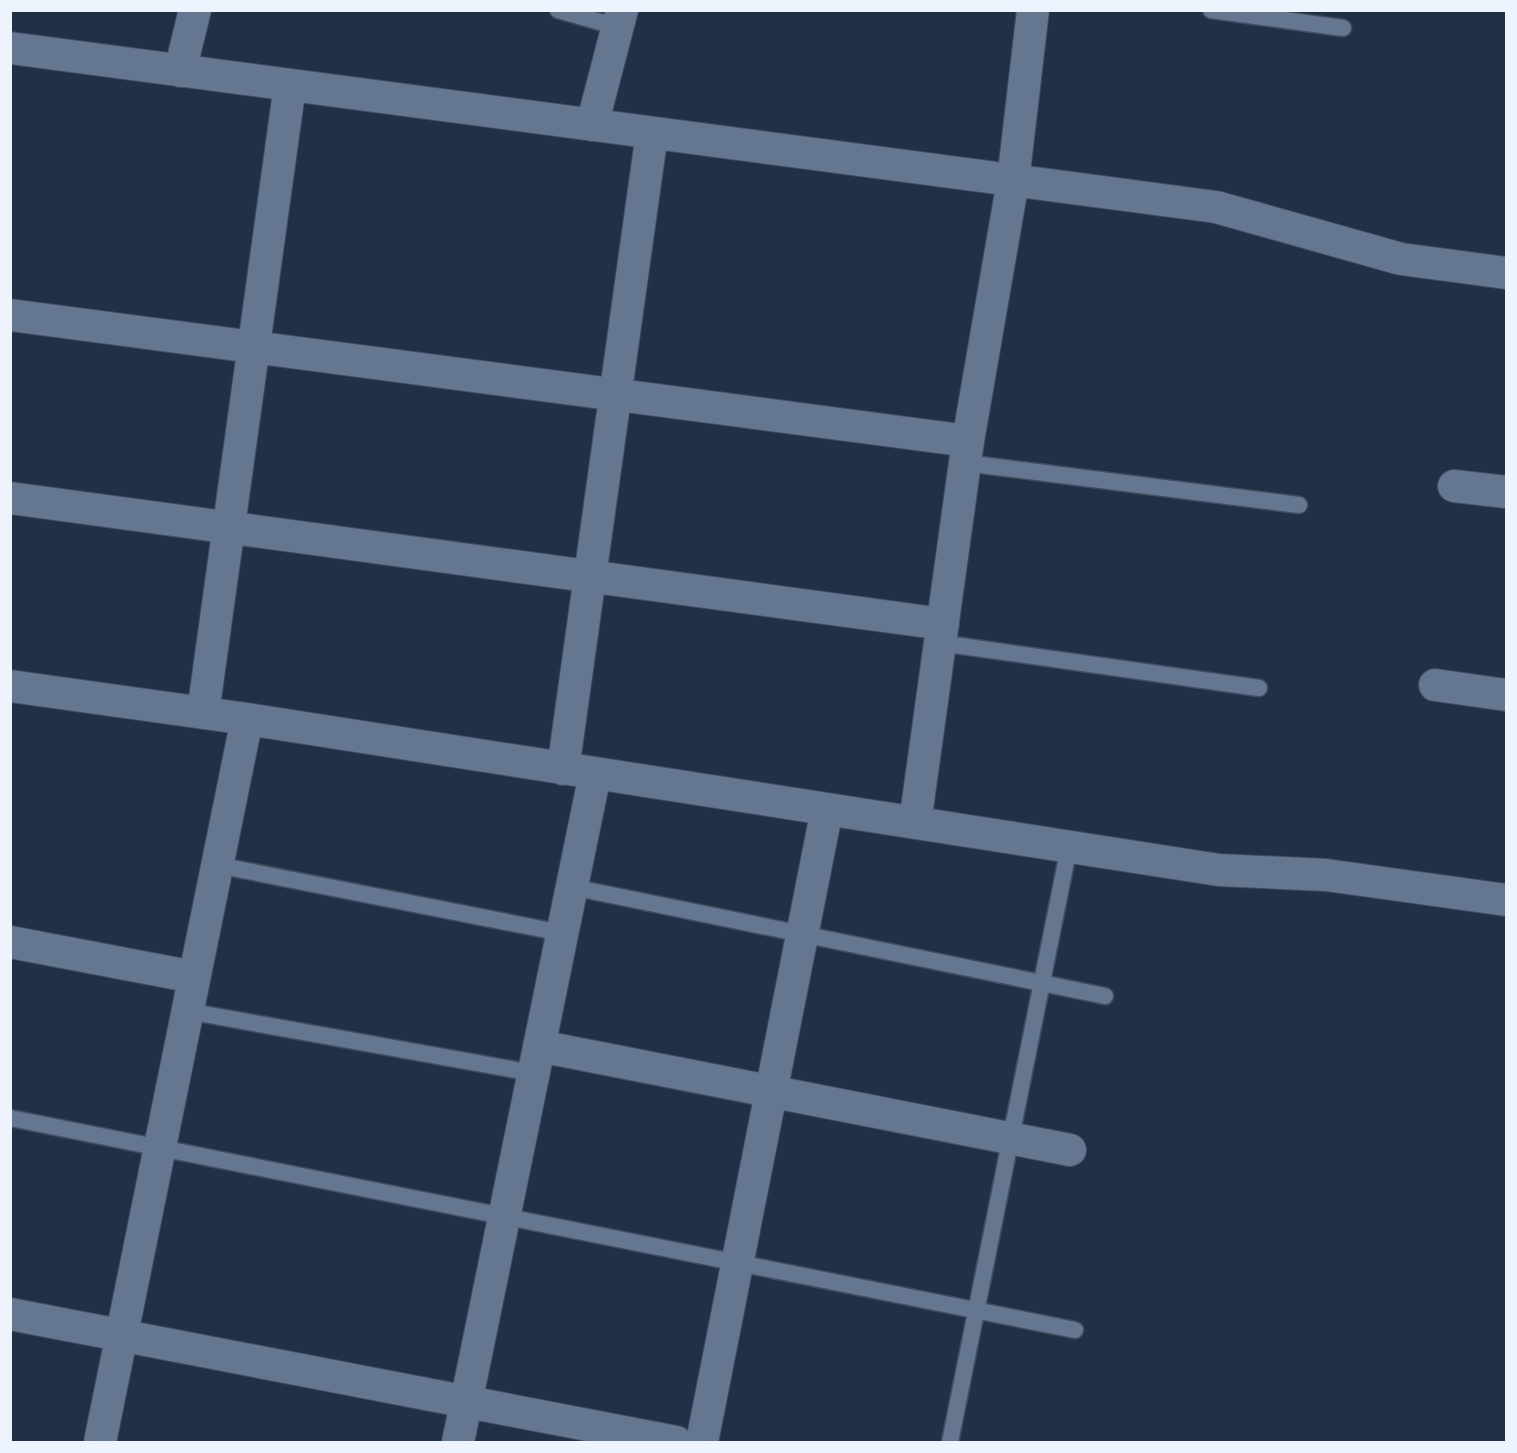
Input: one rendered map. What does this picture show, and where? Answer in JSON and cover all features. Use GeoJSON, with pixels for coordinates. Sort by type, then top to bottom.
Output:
{"type":"FeatureCollection","features":[{"type":"Feature","properties":{"kind":"street"},"geometry":{"type":"LineString","coordinates":[[180,71],[195,10]]}},
{"type":"Feature","properties":{"kind":"street"},"geometry":{"type":"LineString","coordinates":[[915,823],[967,452],[1012,181],[1033,10]]}},
{"type":"Feature","properties":{"kind":"street"},"geometry":{"type":"LineString","coordinates":[[592,125],[620,19]]}},
{"type":"Feature","properties":{"kind":"street"},"geometry":{"type":"LineString","coordinates":[[10,48],[1216,207],[1401,259],[1506,273]]}},
{"type":"Feature","properties":{"kind":"street"},"geometry":{"type":"LineString","coordinates":[[203,713],[290,85]]}},
{"type":"Feature","properties":{"kind":"street"},"geometry":{"type":"LineString","coordinates":[[563,769],[652,133]]}},
{"type":"Feature","properties":{"kind":"street"},"geometry":{"type":"LineString","coordinates":[[10,315],[615,395],[967,452]]}},
{"type":"Feature","properties":{"kind":"street"},"geometry":{"type":"LineString","coordinates":[[1454,486],[1506,492]]}},
{"type":"Feature","properties":{"kind":"street"},"geometry":{"type":"LineString","coordinates":[[10,498],[590,576],[942,633]]}},
{"type":"Feature","properties":{"kind":"street"},"geometry":{"type":"LineString","coordinates":[[1435,685],[1506,695]]}},
{"type":"Feature","properties":{"kind":"street"},"geometry":{"type":"LineString","coordinates":[[10,686],[247,719],[1219,870],[1326,875],[1506,900]]}},
{"type":"Feature","properties":{"kind":"street"},"geometry":{"type":"LineString","coordinates":[[100,1443],[247,719]]}},
{"type":"Feature","properties":{"kind":"street"},"geometry":{"type":"LineString","coordinates":[[458,1443],[595,774]]}},
{"type":"Feature","properties":{"kind":"street"},"geometry":{"type":"LineString","coordinates":[[702,1443],[827,809]]}},
{"type":"Feature","properties":{"kind":"street"},"geometry":{"type":"LineString","coordinates":[[10,942],[194,977]]}},
{"type":"Feature","properties":{"kind":"street"},"geometry":{"type":"LineString","coordinates":[[536,1060],[771,1092],[1070,1150]]}},
{"type":"Feature","properties":{"kind":"street"},"geometry":{"type":"LineString","coordinates":[[10,1314],[676,1443]]}},
{"type":"Feature","properties":{"kind":"lane"},"geometry":{"type":"LineString","coordinates":[[558,10],[620,19]]}},
{"type":"Feature","properties":{"kind":"lane"},"geometry":{"type":"LineString","coordinates":[[1211,10],[1343,28]]}},
{"type":"Feature","properties":{"kind":"lane"},"geometry":{"type":"LineString","coordinates":[[967,452],[1299,505]]}},
{"type":"Feature","properties":{"kind":"lane"},"geometry":{"type":"LineString","coordinates":[[942,633],[1259,688]]}},
{"type":"Feature","properties":{"kind":"lane"},"geometry":{"type":"LineString","coordinates":[[950,1443],[1069,847]]}},
{"type":"Feature","properties":{"kind":"lane"},"geometry":{"type":"LineString","coordinates":[[217,865],[562,933]]}},
{"type":"Feature","properties":{"kind":"lane"},"geometry":{"type":"LineString","coordinates":[[572,887],[1105,996]]}},
{"type":"Feature","properties":{"kind":"lane"},"geometry":{"type":"LineString","coordinates":[[187,1011],[536,1060]]}},
{"type":"Feature","properties":{"kind":"lane"},"geometry":{"type":"LineString","coordinates":[[10,1118],[1075,1330]]}}]}
